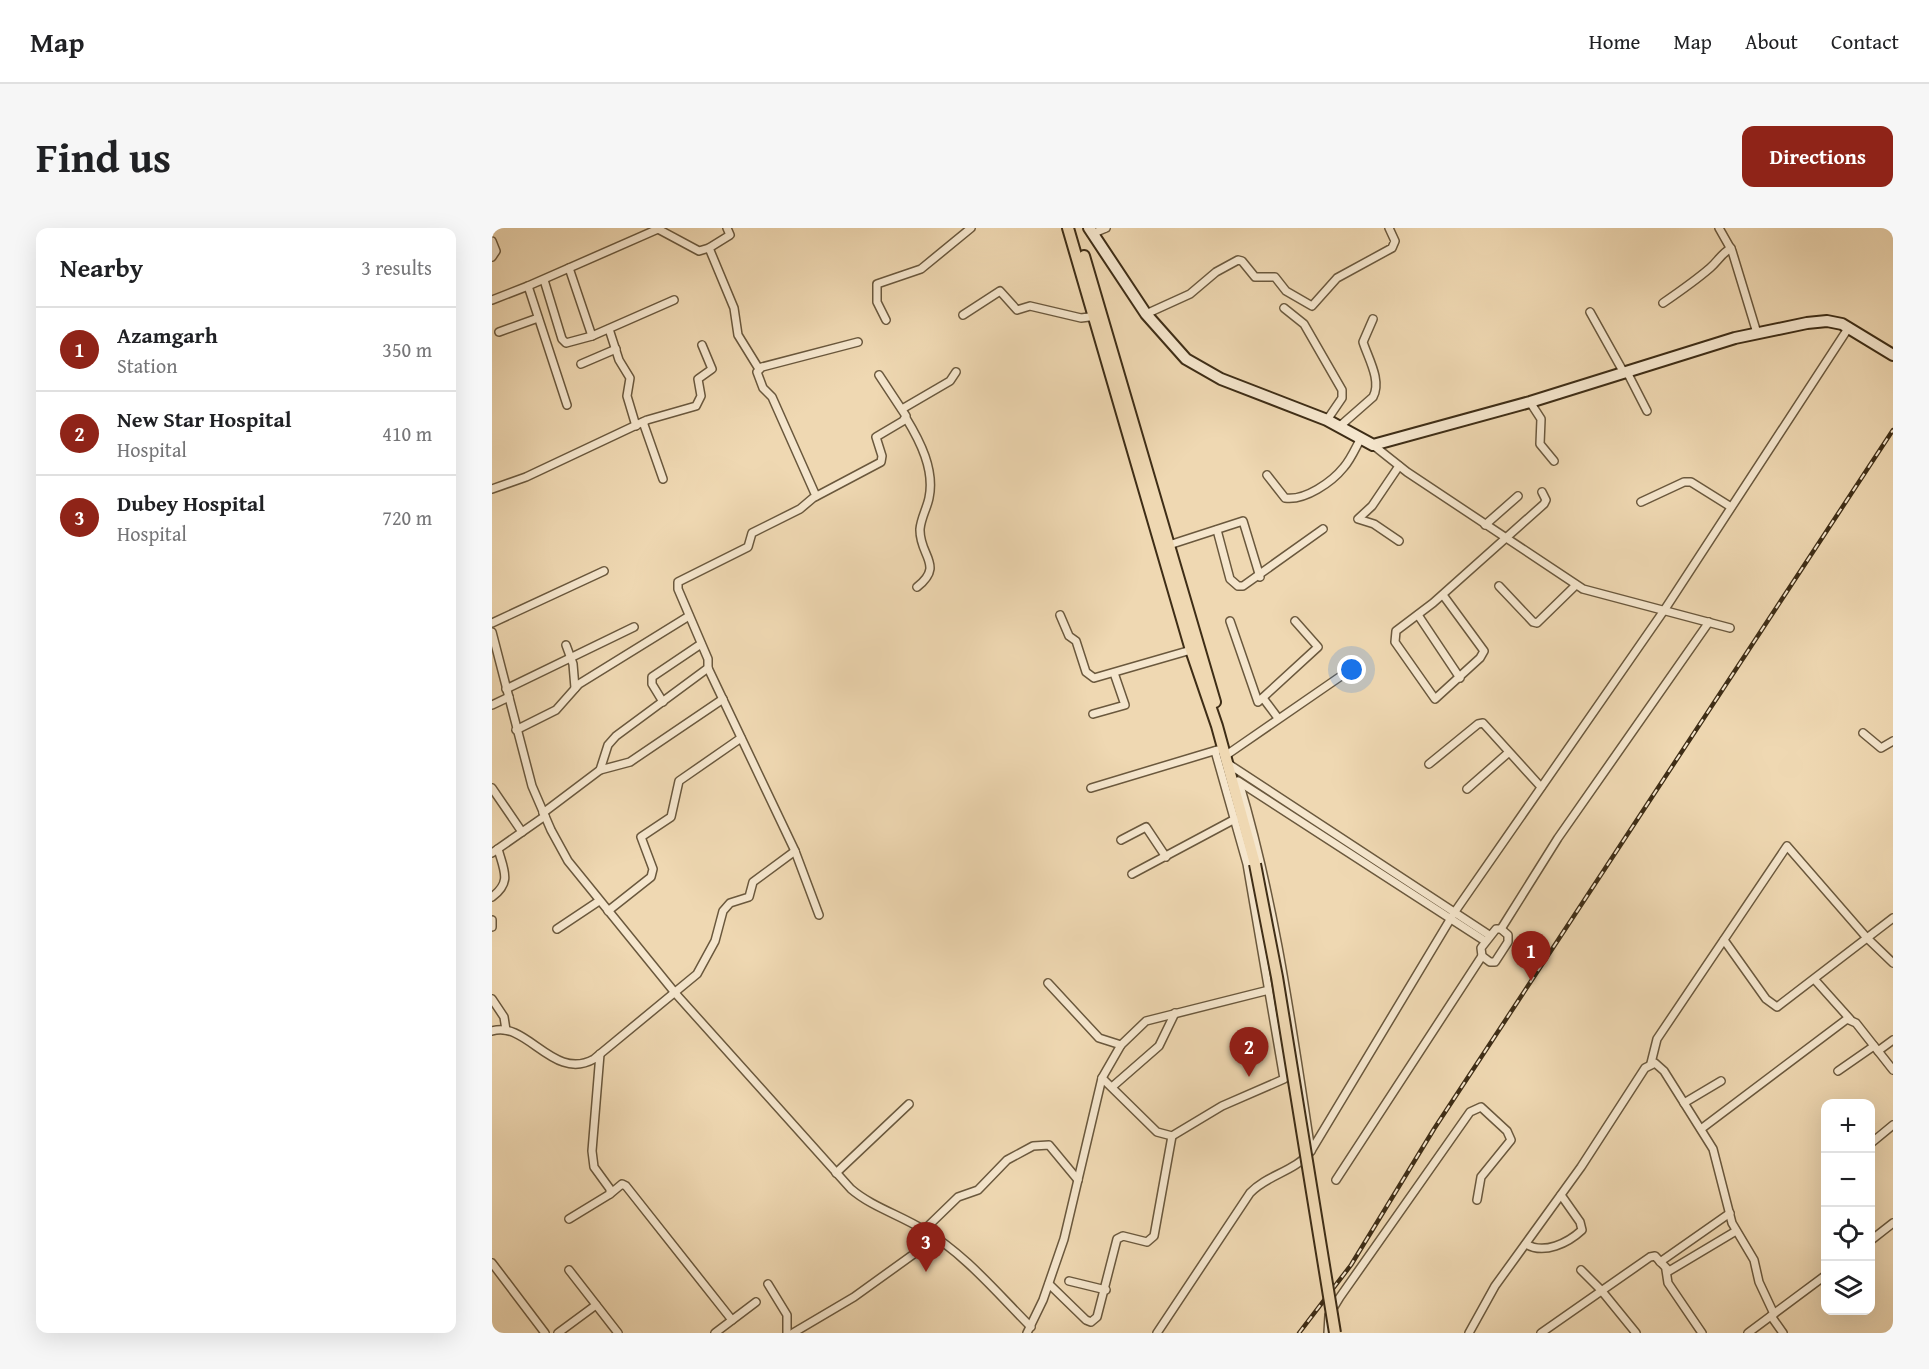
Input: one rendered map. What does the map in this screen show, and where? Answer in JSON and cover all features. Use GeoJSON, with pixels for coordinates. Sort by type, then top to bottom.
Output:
{"type":"FeatureCollection","features":[{"type":"Feature","properties":{"kind":"main road"},"geometry":{"type":"LineString","coordinates":[[1068,228],[1098,316],[1169,545],[1215,703],[1222,755],[1235,779],[1255,864],[1276,977],[1335,1333]]}},
{"type":"Feature","properties":{"kind":"main road"},"geometry":{"type":"LineString","coordinates":[[1075,228],[1191,650],[1217,726]]}},
{"type":"Feature","properties":{"kind":"main road"},"geometry":{"type":"LineString","coordinates":[[1091,231],[1146,314],[1174,348],[1196,366],[1221,379],[1327,420],[1373,445],[1530,402],[1757,333],[1827,321],[1849,327],[1893,355]]}},
{"type":"Feature","properties":{"kind":"street"},"geometry":{"type":"LineString","coordinates":[[492,300],[544,280],[658,229],[696,250],[709,248],[728,237],[727,228]]}},
{"type":"Feature","properties":{"kind":"street"},"geometry":{"type":"LineString","coordinates":[[886,320],[877,302],[877,284],[921,269],[971,228]]}},
{"type":"Feature","properties":{"kind":"street"},"geometry":{"type":"LineString","coordinates":[[1091,231],[1106,228]]}},
{"type":"Feature","properties":{"kind":"street"},"geometry":{"type":"LineString","coordinates":[[1146,314],[1190,294],[1212,274],[1238,260],[1242,261],[1256,278],[1275,277],[1286,291],[1312,306],[1337,278],[1392,248],[1395,241],[1389,228]]}},
{"type":"Feature","properties":{"kind":"street"},"geometry":{"type":"LineString","coordinates":[[1719,228],[1731,248],[1757,333]]}},
{"type":"Feature","properties":{"kind":"street"},"geometry":{"type":"LineString","coordinates":[[492,241],[496,251],[492,257]]}},
{"type":"Feature","properties":{"kind":"street"},"geometry":{"type":"LineString","coordinates":[[709,248],[734,308],[738,335],[759,369],[757,372],[762,386],[772,398],[816,496]]}},
{"type":"Feature","properties":{"kind":"street"},"geometry":{"type":"LineString","coordinates":[[1663,303],[1698,278],[1731,248]]}},
{"type":"Feature","properties":{"kind":"street"},"geometry":{"type":"LineString","coordinates":[[569,268],[592,336]]}},
{"type":"Feature","properties":{"kind":"street"},"geometry":{"type":"LineString","coordinates":[[544,280],[563,341],[568,343],[592,336],[674,300]]}},
{"type":"Feature","properties":{"kind":"street"},"geometry":{"type":"LineString","coordinates":[[528,286],[567,405]]}},
{"type":"Feature","properties":{"kind":"street"},"geometry":{"type":"LineString","coordinates":[[963,315],[1000,291],[1017,310],[1030,306],[1076,317],[1098,316]]}},
{"type":"Feature","properties":{"kind":"street"},"geometry":{"type":"LineString","coordinates":[[1284,308],[1304,324],[1342,390],[1342,398],[1327,420]]}},
{"type":"Feature","properties":{"kind":"street"},"geometry":{"type":"LineString","coordinates":[[1590,312],[1647,411]]}},
{"type":"Feature","properties":{"kind":"street"},"geometry":{"type":"LineString","coordinates":[[499,332],[538,318]]}},
{"type":"Feature","properties":{"kind":"street"},"geometry":{"type":"LineString","coordinates":[[1340,426],[1373,397],[1376,391],[1376,382],[1363,342],[1373,319]]}},
{"type":"Feature","properties":{"kind":"street"},"geometry":{"type":"LineString","coordinates":[[1157,1333],[1250,1193],[1268,1177],[1296,1166],[1311,1151],[1453,917],[1665,609],[1849,327]]}},
{"type":"Feature","properties":{"kind":"street"},"geometry":{"type":"LineString","coordinates":[[609,328],[630,378],[627,396],[663,479]]}},
{"type":"Feature","properties":{"kind":"street"},"geometry":{"type":"LineString","coordinates":[[759,369],[858,342]]}},
{"type":"Feature","properties":{"kind":"street"},"geometry":{"type":"LineString","coordinates":[[492,489],[526,477],[639,424],[698,403],[701,396],[698,381],[712,369],[702,345]]}},
{"type":"Feature","properties":{"kind":"street"},"geometry":{"type":"LineString","coordinates":[[581,363],[616,349]]}},
{"type":"Feature","properties":{"kind":"street"},"geometry":{"type":"LineString","coordinates":[[902,409],[950,381],[956,372]]}},
{"type":"Feature","properties":{"kind":"street"},"geometry":{"type":"LineString","coordinates":[[879,375],[902,409],[925,454],[930,493],[920,527],[931,571],[928,579],[917,587]]}},
{"type":"Feature","properties":{"kind":"street"},"geometry":{"type":"LineString","coordinates":[[1530,402],[1541,419],[1540,444],[1554,461]]}},
{"type":"Feature","properties":{"kind":"street"},"geometry":{"type":"LineString","coordinates":[[819,915],[795,851],[708,668],[701,644],[678,590],[678,582],[748,547],[752,533],[800,509],[816,496],[881,462],[882,456],[876,437],[906,418]]}},
{"type":"Feature","properties":{"kind":"street"},"geometry":{"type":"LineString","coordinates":[[1268,475],[1287,499],[1304,495],[1322,487],[1344,467],[1361,438]]}},
{"type":"Feature","properties":{"kind":"street"},"geometry":{"type":"LineString","coordinates":[[1373,445],[1399,466],[1576,585],[1607,597],[1665,609],[1730,628]]}},
{"type":"Feature","properties":{"kind":"street"},"geometry":{"type":"LineString","coordinates":[[1399,466],[1372,506],[1358,519],[1374,524],[1399,541]]}},
{"type":"Feature","properties":{"kind":"street"},"geometry":{"type":"LineString","coordinates":[[1641,502],[1684,482],[1691,482],[1731,507]]}},
{"type":"Feature","properties":{"kind":"street"},"geometry":{"type":"LineString","coordinates":[[1443,594],[1484,651],[1482,656],[1460,678],[1435,699],[1395,642],[1396,632],[1443,594],[1504,537],[1544,504],[1546,500],[1542,492]]}},
{"type":"Feature","properties":{"kind":"street"},"geometry":{"type":"LineString","coordinates":[[1485,525],[1518,496]]}},
{"type":"Feature","properties":{"kind":"street"},"geometry":{"type":"LineString","coordinates":[[1169,545],[1243,521],[1260,577]]}},
{"type":"Feature","properties":{"kind":"street"},"geometry":{"type":"LineString","coordinates":[[1217,530],[1232,582],[1243,586],[1260,577],[1323,529]]}},
{"type":"Feature","properties":{"kind":"street"},"geometry":{"type":"LineString","coordinates":[[492,623],[604,571]]}},
{"type":"Feature","properties":{"kind":"street"},"geometry":{"type":"LineString","coordinates":[[1498,586],[1533,622],[1537,623],[1576,585]]}},
{"type":"Feature","properties":{"kind":"street"},"geometry":{"type":"LineString","coordinates":[[1060,615],[1069,636],[1076,641],[1088,675],[1094,678],[1191,650]]}},
{"type":"Feature","properties":{"kind":"street"},"geometry":{"type":"LineString","coordinates":[[1418,615],[1460,678]]}},
{"type":"Feature","properties":{"kind":"street"},"geometry":{"type":"LineString","coordinates":[[516,730],[556,710],[575,688],[689,616]]}},
{"type":"Feature","properties":{"kind":"street"},"geometry":{"type":"LineString","coordinates":[[1230,621],[1258,702],[1317,646],[1295,621]]}},
{"type":"Feature","properties":{"kind":"street"},"geometry":{"type":"LineString","coordinates":[[1336,1180],[1482,956],[1481,948],[1487,938],[1501,928],[1558,838],[1709,622]]}},
{"type":"Feature","properties":{"kind":"street"},"geometry":{"type":"LineString","coordinates":[[492,705],[508,693],[634,627]]}},
{"type":"Feature","properties":{"kind":"street"},"geometry":{"type":"LineString","coordinates":[[492,634],[532,786],[568,861],[676,994],[836,1173],[860,1197],[936,1238],[1029,1330],[1049,1284],[1064,1239],[1102,1078],[1121,1045],[1146,1021],[1269,990]]}},
{"type":"Feature","properties":{"kind":"street"},"geometry":{"type":"LineString","coordinates":[[663,702],[652,684],[652,677],[701,644]]}},
{"type":"Feature","properties":{"kind":"street"},"geometry":{"type":"LineString","coordinates":[[566,645],[572,658],[575,688]]}},
{"type":"Feature","properties":{"kind":"street"},"geometry":{"type":"LineString","coordinates":[[600,770],[611,740],[708,668]]}},
{"type":"Feature","properties":{"kind":"street"},"geometry":{"type":"LineString","coordinates":[[1093,714],[1125,705],[1114,673]]}},
{"type":"Feature","properties":{"kind":"street"},"geometry":{"type":"LineString","coordinates":[[1091,788],[1222,755],[1344,674]]}},
{"type":"Feature","properties":{"kind":"street"},"geometry":{"type":"LineString","coordinates":[[1263,698],[1278,718]]}},
{"type":"Feature","properties":{"kind":"street"},"geometry":{"type":"LineString","coordinates":[[492,897],[502,888],[506,880],[495,851],[600,770],[630,762],[723,699]]}},
{"type":"Feature","properties":{"kind":"street"},"geometry":{"type":"LineString","coordinates":[[1429,764],[1481,723],[1500,740],[1508,753],[1542,787]]}},
{"type":"Feature","properties":{"kind":"street"},"geometry":{"type":"LineString","coordinates":[[1863,733],[1881,748],[1893,741]]}},
{"type":"Feature","properties":{"kind":"street"},"geometry":{"type":"LineString","coordinates":[[608,911],[651,877],[653,869],[641,837],[671,817],[679,781],[741,738]]}},
{"type":"Feature","properties":{"kind":"street"},"geometry":{"type":"LineString","coordinates":[[1467,789],[1508,753]]}},
{"type":"Feature","properties":{"kind":"street"},"geometry":{"type":"LineString","coordinates":[[1222,755],[1453,917]]}},
{"type":"Feature","properties":{"kind":"street"},"geometry":{"type":"LineString","coordinates":[[1102,1078],[1157,1132],[1172,1136],[1222,1106],[1284,1079],[1247,864],[1222,755]]}},
{"type":"Feature","properties":{"kind":"street"},"geometry":{"type":"LineString","coordinates":[[1235,779],[1487,938]]}},
{"type":"Feature","properties":{"kind":"street"},"geometry":{"type":"LineString","coordinates":[[1235,779],[1258,848],[1279,946],[1311,1151]]}},
{"type":"Feature","properties":{"kind":"street"},"geometry":{"type":"LineString","coordinates":[[492,788],[522,832]]}},
{"type":"Feature","properties":{"kind":"street"},"geometry":{"type":"LineString","coordinates":[[1132,874],[1235,819]]}},
{"type":"Feature","properties":{"kind":"street"},"geometry":{"type":"LineString","coordinates":[[1121,840],[1146,827],[1166,857]]}},
{"type":"Feature","properties":{"kind":"street"},"geometry":{"type":"LineString","coordinates":[[1469,1333],[1495,1286],[1561,1195],[1645,1068],[1651,1063],[1657,1039],[1787,846],[1867,938],[1893,963]]}},
{"type":"Feature","properties":{"kind":"street"},"geometry":{"type":"LineString","coordinates":[[492,1031],[506,1030],[563,1062],[585,1064],[676,994],[704,965],[726,906],[749,897],[753,882],[795,851]]}},
{"type":"Feature","properties":{"kind":"street"},"geometry":{"type":"LineString","coordinates":[[557,929],[600,901]]}},
{"type":"Feature","properties":{"kind":"street"},"geometry":{"type":"LineString","coordinates":[[1724,940],[1773,1006],[1781,1005],[1893,918]]}},
{"type":"Feature","properties":{"kind":"street"},"geometry":{"type":"LineString","coordinates":[[492,920],[492,927]]}},
{"type":"Feature","properties":{"kind":"street"},"geometry":{"type":"LineString","coordinates":[[1482,956],[1490,962],[1495,962],[1508,942],[1508,935],[1501,928]]}},
{"type":"Feature","properties":{"kind":"street"},"geometry":{"type":"LineString","coordinates":[[1815,980],[1891,1065]]}},
{"type":"Feature","properties":{"kind":"street"},"geometry":{"type":"LineString","coordinates":[[1048,983],[1098,1038],[1121,1045]]}},
{"type":"Feature","properties":{"kind":"street"},"geometry":{"type":"LineString","coordinates":[[492,999],[504,1017],[506,1030]]}},
{"type":"Feature","properties":{"kind":"street"},"geometry":{"type":"LineString","coordinates":[[1112,1088],[1159,1046],[1175,1013]]}},
{"type":"Feature","properties":{"kind":"street"},"geometry":{"type":"LineString","coordinates":[[1701,1129],[1850,1019]]}},
{"type":"Feature","properties":{"kind":"street"},"geometry":{"type":"LineString","coordinates":[[1838,1071],[1893,1040]]}},
{"type":"Feature","properties":{"kind":"street"},"geometry":{"type":"LineString","coordinates":[[600,1054],[592,1151],[594,1167],[610,1189],[610,1194]]}},
{"type":"Feature","properties":{"kind":"street"},"geometry":{"type":"LineString","coordinates":[[1651,1063],[1661,1067],[1713,1149],[1736,1231],[1754,1260],[1759,1282],[1772,1315],[1783,1333]]}},
{"type":"Feature","properties":{"kind":"street"},"geometry":{"type":"LineString","coordinates":[[1684,1103],[1721,1081]]}},
{"type":"Feature","properties":{"kind":"street"},"geometry":{"type":"LineString","coordinates":[[836,1173],[909,1104]]}},
{"type":"Feature","properties":{"kind":"street"},"geometry":{"type":"LineString","coordinates":[[1329,1333],[1329,1315],[1360,1266],[1470,1112],[1481,1107],[1507,1131],[1511,1140],[1482,1177],[1477,1200]]}},
{"type":"Feature","properties":{"kind":"street"},"geometry":{"type":"LineString","coordinates":[[1875,1140],[1893,1125]]}},
{"type":"Feature","properties":{"kind":"street"},"geometry":{"type":"LineString","coordinates":[[1049,1284],[1091,1322],[1100,1312],[1117,1239],[1123,1236],[1147,1242],[1154,1236],[1172,1136]]}},
{"type":"Feature","properties":{"kind":"street"},"geometry":{"type":"LineString","coordinates":[[924,1230],[958,1197],[978,1190],[1007,1160],[1033,1146],[1049,1145],[1078,1180]]}},
{"type":"Feature","properties":{"kind":"street"},"geometry":{"type":"LineString","coordinates":[[570,1219],[622,1184],[626,1186],[732,1320]]}},
{"type":"Feature","properties":{"kind":"street"},"geometry":{"type":"LineString","coordinates":[[1526,1244],[1536,1250],[1545,1250],[1582,1230],[1580,1222],[1561,1195]]}},
{"type":"Feature","properties":{"kind":"street"},"geometry":{"type":"LineString","coordinates":[[1660,1262],[1730,1213]]}},
{"type":"Feature","properties":{"kind":"street"},"geometry":{"type":"LineString","coordinates":[[1875,1237],[1893,1223]]}},
{"type":"Feature","properties":{"kind":"street"},"geometry":{"type":"LineString","coordinates":[[1666,1270],[1671,1271],[1736,1231]]}},
{"type":"Feature","properties":{"kind":"street"},"geometry":{"type":"LineString","coordinates":[[793,1333],[854,1297],[936,1238]]}},
{"type":"Feature","properties":{"kind":"street"},"geometry":{"type":"LineString","coordinates":[[1541,1333],[1601,1290],[1650,1257],[1655,1256],[1666,1270],[1668,1283],[1702,1333]]}},
{"type":"Feature","properties":{"kind":"street"},"geometry":{"type":"LineString","coordinates":[[492,1263],[545,1333]]}},
{"type":"Feature","properties":{"kind":"street"},"geometry":{"type":"LineString","coordinates":[[569,1270],[618,1333]]}},
{"type":"Feature","properties":{"kind":"street"},"geometry":{"type":"LineString","coordinates":[[1581,1270],[1601,1290],[1636,1333]]}},
{"type":"Feature","properties":{"kind":"street"},"geometry":{"type":"LineString","coordinates":[[1748,1333],[1821,1279]]}},
{"type":"Feature","properties":{"kind":"street"},"geometry":{"type":"LineString","coordinates":[[1069,1281],[1106,1290]]}},
{"type":"Feature","properties":{"kind":"street"},"geometry":{"type":"LineString","coordinates":[[768,1284],[787,1315],[787,1333]]}},
{"type":"Feature","properties":{"kind":"street"},"geometry":{"type":"LineString","coordinates":[[715,1333],[756,1302]]}},
{"type":"Feature","properties":{"kind":"street"},"geometry":{"type":"LineString","coordinates":[[558,1333],[596,1305]]}},
{"type":"Feature","properties":{"kind":"railway"},"geometry":{"type":"LineString","coordinates":[[1299,1333],[1351,1265],[1434,1129],[1893,430]]}},
{"type":"Feature","properties":{"kind":"place","name":"Azamgarh"},"geometry":{"type":"Point","coordinates":[1531,981]}},
{"type":"Feature","properties":{"kind":"place","name":"New Star Hospital"},"geometry":{"type":"Point","coordinates":[1249,1077]}},
{"type":"Feature","properties":{"kind":"place","name":"Dubey Hospital"},"geometry":{"type":"Point","coordinates":[926,1272]}}]}
